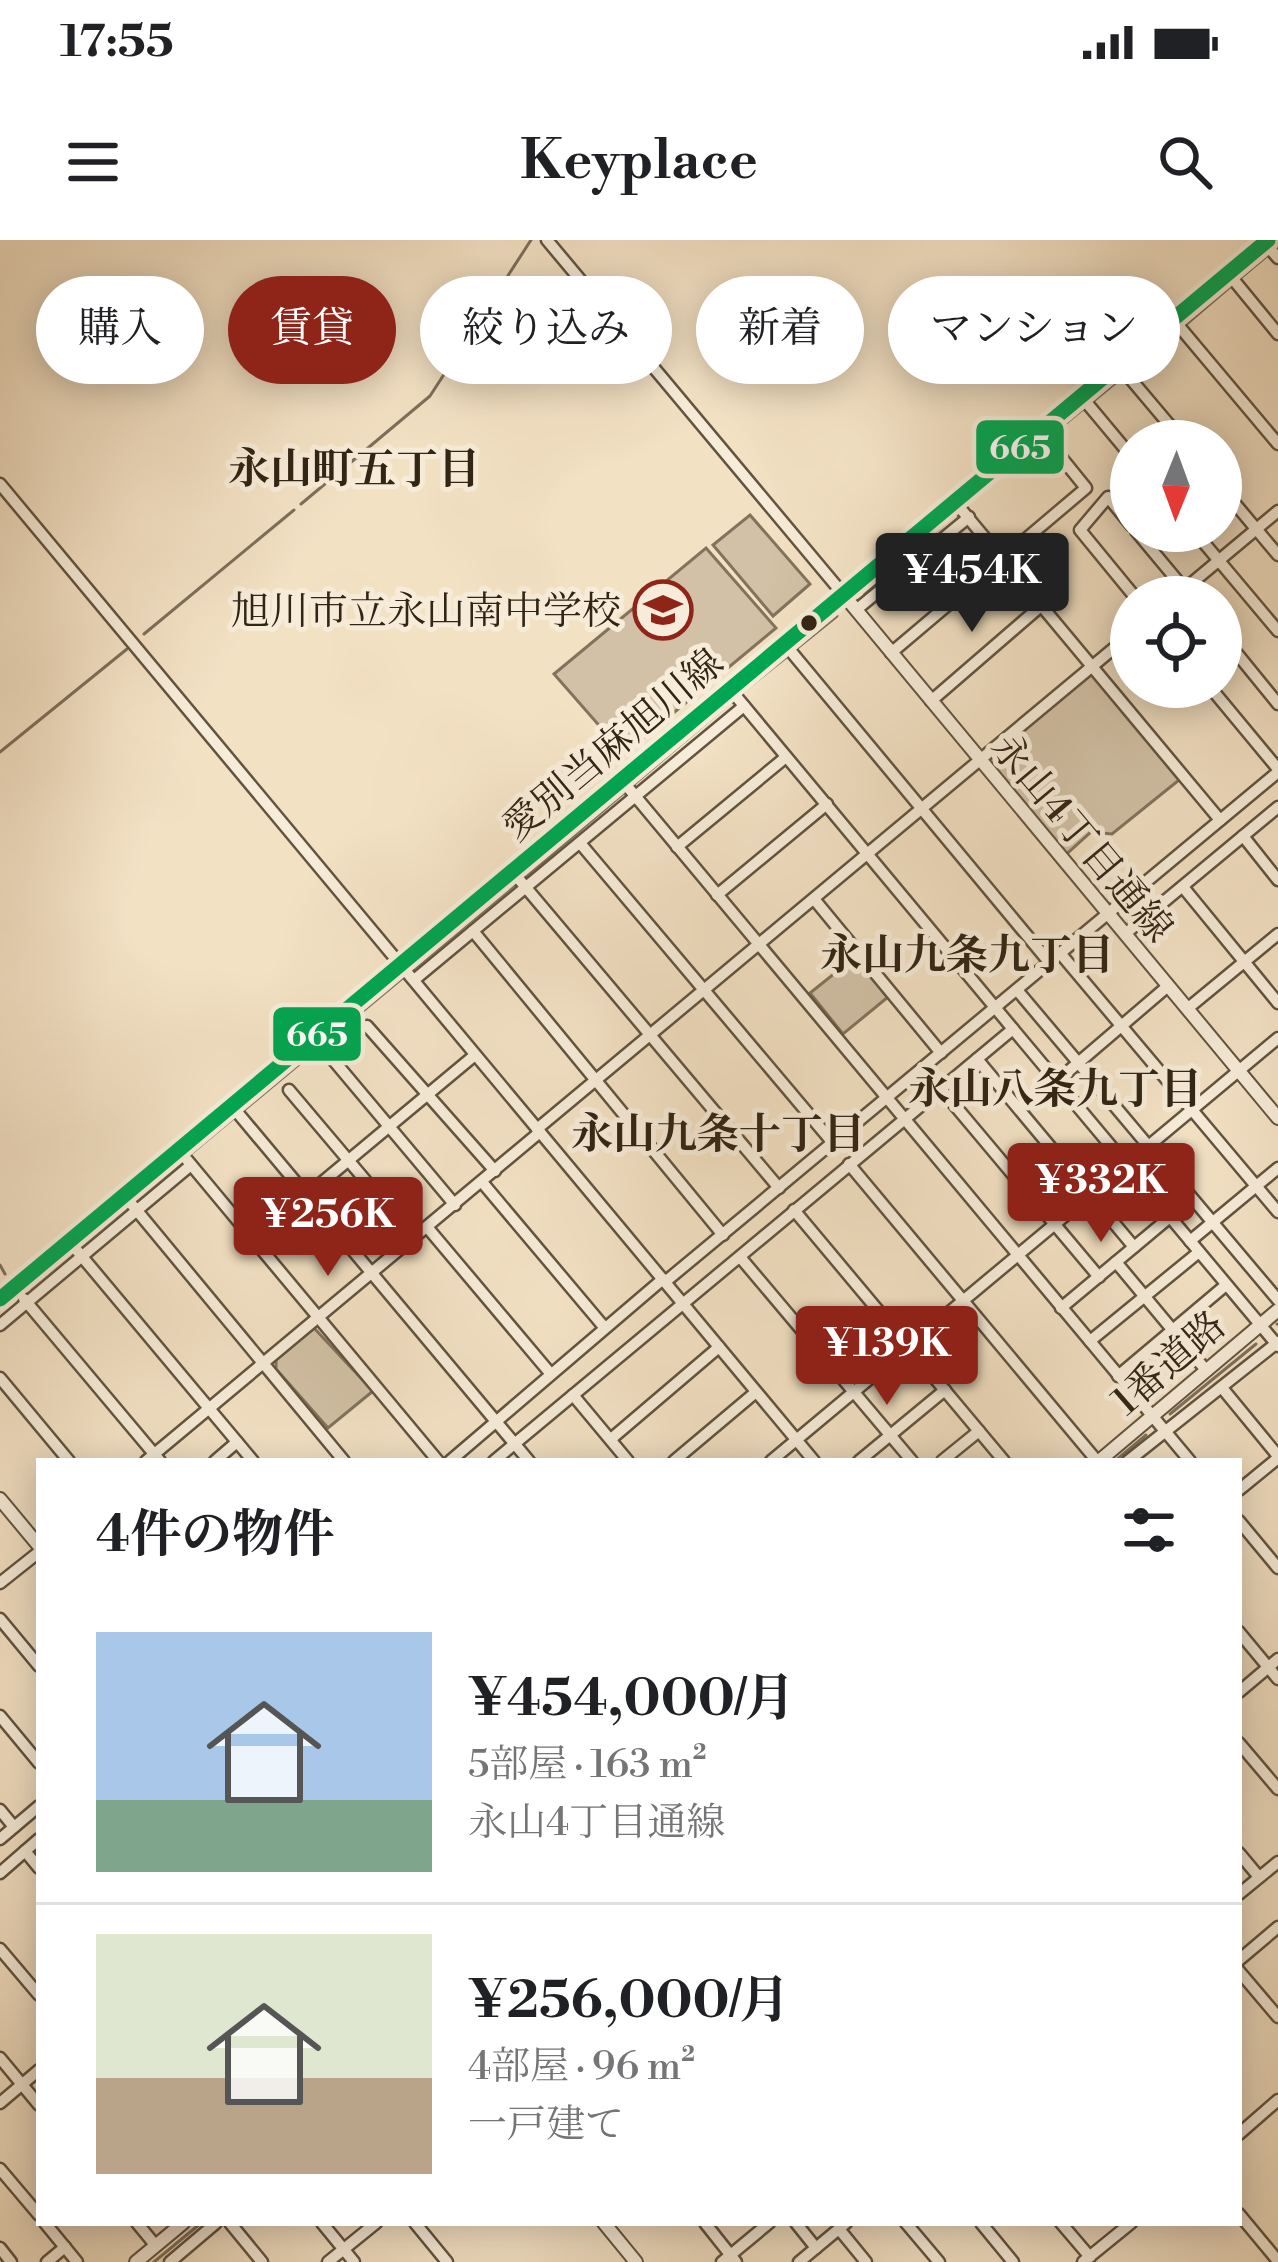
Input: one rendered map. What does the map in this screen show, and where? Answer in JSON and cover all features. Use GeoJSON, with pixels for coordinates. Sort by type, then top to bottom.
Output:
{"type":"FeatureCollection","features":[{"type":"Feature","properties":{"kind":"main road","name":"愛別当麻旭川線"},"geometry":{"type":"LineString","coordinates":[[1180,323],[1271,249]]}},
{"type":"Feature","properties":{"kind":"main road","name":"愛別当麻旭川線"},"geometry":{"type":"LineString","coordinates":[[14,1296],[319,1043],[400,964],[520,879],[737,697],[843,594],[962,510],[1107,384]]}},
{"type":"Feature","properties":{"kind":"street"},"geometry":{"type":"LineString","coordinates":[[547,240],[843,594]]}},
{"type":"Feature","properties":{"kind":"street"},"geometry":{"type":"LineString","coordinates":[[1233,280],[1278,334]]}},
{"type":"Feature","properties":{"kind":"street"},"geometry":{"type":"LineString","coordinates":[[1180,329],[1278,444]]}},
{"type":"Feature","properties":{"kind":"street"},"geometry":{"type":"LineString","coordinates":[[1135,384],[1165,420]]}},
{"type":"Feature","properties":{"kind":"street"},"geometry":{"type":"LineString","coordinates":[[1086,402],[1110,431]]}},
{"type":"Feature","properties":{"kind":"street"},"geometry":{"type":"LineString","coordinates":[[1044,436],[1102,503]]}},
{"type":"Feature","properties":{"kind":"street"},"geometry":{"type":"LineString","coordinates":[[0,484],[811,1458]]}},
{"type":"Feature","properties":{"kind":"street"},"geometry":{"type":"LineString","coordinates":[[891,652],[1086,488]]}},
{"type":"Feature","properties":{"kind":"street"},"geometry":{"type":"LineString","coordinates":[[1110,499],[1080,530],[1118,576]]}},
{"type":"Feature","properties":{"kind":"street"},"geometry":{"type":"LineString","coordinates":[[856,610],[962,510],[1220,820]]}},
{"type":"Feature","properties":{"kind":"street"},"geometry":{"type":"LineString","coordinates":[[1204,576],[1278,511]]}},
{"type":"Feature","properties":{"kind":"street"},"geometry":{"type":"LineString","coordinates":[[1242,512],[1278,555]]}},
{"type":"Feature","properties":{"kind":"street"},"geometry":{"type":"LineString","coordinates":[[1152,552],[1170,576]]}},
{"type":"Feature","properties":{"kind":"street"},"geometry":{"type":"LineString","coordinates":[[1212,552],[1278,631]]}},
{"type":"Feature","properties":{"kind":"street","name":"永山4丁目通線"},"geometry":{"type":"LineString","coordinates":[[843,594],[1278,1118]]}},
{"type":"Feature","properties":{"kind":"street"},"geometry":{"type":"LineString","coordinates":[[931,701],[1042,605]]}},
{"type":"Feature","properties":{"kind":"street"},"geometry":{"type":"LineString","coordinates":[[789,649],[1049,962]]}},
{"type":"Feature","properties":{"kind":"street"},"geometry":{"type":"LineString","coordinates":[[154,1458],[596,1080],[1110,651]]}},
{"type":"Feature","properties":{"kind":"street"},"geometry":{"type":"LineString","coordinates":[[1242,660],[1278,704]]}},
{"type":"Feature","properties":{"kind":"street"},"geometry":{"type":"LineString","coordinates":[[737,697],[1277,1344],[1132,1458]]}},
{"type":"Feature","properties":{"kind":"street"},"geometry":{"type":"LineString","coordinates":[[453,1458],[604,1327],[779,1188],[1278,771],[1227,708]]}},
{"type":"Feature","properties":{"kind":"street"},"geometry":{"type":"LineString","coordinates":[[677,847],[786,757]]}},
{"type":"Feature","properties":{"kind":"street"},"geometry":{"type":"LineString","coordinates":[[414,980],[473,931],[520,879],[580,843],[628,788],[1188,1458]]}},
{"type":"Feature","properties":{"kind":"street"},"geometry":{"type":"LineString","coordinates":[[717,896],[826,804]]}},
{"type":"Feature","properties":{"kind":"street"},"geometry":{"type":"LineString","coordinates":[[1125,934],[1243,836],[1275,816]]}},
{"type":"Feature","properties":{"kind":"street"},"geometry":{"type":"LineString","coordinates":[[1243,836],[1278,880]]}},
{"type":"Feature","properties":{"kind":"street"},"geometry":{"type":"LineString","coordinates":[[580,843],[833,1143]]}},
{"type":"Feature","properties":{"kind":"street"},"geometry":{"type":"LineString","coordinates":[[520,879],[779,1188]]}},
{"type":"Feature","properties":{"kind":"street"},"geometry":{"type":"LineString","coordinates":[[1183,886],[1278,1003]]}},
{"type":"Feature","properties":{"kind":"street"},"geometry":{"type":"LineString","coordinates":[[814,899],[941,1053]]}},
{"type":"Feature","properties":{"kind":"street"},"geometry":{"type":"LineString","coordinates":[[473,931],[723,1234]]}},
{"type":"Feature","properties":{"kind":"street"},"geometry":{"type":"LineString","coordinates":[[1186,1009],[1278,934]]}},
{"type":"Feature","properties":{"kind":"street"},"geometry":{"type":"LineString","coordinates":[[1060,953],[1278,1212]]}},
{"type":"Feature","properties":{"kind":"street"},"geometry":{"type":"LineString","coordinates":[[1057,1082],[1168,986]]}},
{"type":"Feature","properties":{"kind":"street"},"geometry":{"type":"LineString","coordinates":[[1017,990],[1278,1300]]}},
{"type":"Feature","properties":{"kind":"street"},"geometry":{"type":"LineString","coordinates":[[367,1026],[495,1171]]}},
{"type":"Feature","properties":{"kind":"street"},"geometry":{"type":"LineString","coordinates":[[498,1458],[1013,1029]]}},
{"type":"Feature","properties":{"kind":"street"},"geometry":{"type":"LineString","coordinates":[[775,1458],[1278,1037]]}},
{"type":"Feature","properties":{"kind":"street"},"geometry":{"type":"LineString","coordinates":[[319,1043],[454,1204]]}},
{"type":"Feature","properties":{"kind":"street"},"geometry":{"type":"LineString","coordinates":[[308,1194],[475,1055]]}},
{"type":"Feature","properties":{"kind":"street"},"geometry":{"type":"LineString","coordinates":[[977,1060],[1134,1247]]}},
{"type":"Feature","properties":{"kind":"street"},"geometry":{"type":"LineString","coordinates":[[941,1089],[1099,1276]]}},
{"type":"Feature","properties":{"kind":"street"},"geometry":{"type":"LineString","coordinates":[[289,1090],[414,1238]]}},
{"type":"Feature","properties":{"kind":"street"},"geometry":{"type":"LineString","coordinates":[[236,1111],[527,1458]]}},
{"type":"Feature","properties":{"kind":"street"},"geometry":{"type":"LineString","coordinates":[[185,1158],[435,1458]]}},
{"type":"Feature","properties":{"kind":"street"},"geometry":{"type":"LineString","coordinates":[[849,1164],[1096,1458]]}},
{"type":"Feature","properties":{"kind":"street"},"geometry":{"type":"LineString","coordinates":[[1190,1241],[1278,1168]]}},
{"type":"Feature","properties":{"kind":"street"},"geometry":{"type":"LineString","coordinates":[[482,1181],[604,1327]]}},
{"type":"Feature","properties":{"kind":"street"},"geometry":{"type":"LineString","coordinates":[[130,1204],[341,1458]]}},
{"type":"Feature","properties":{"kind":"street"},"geometry":{"type":"LineString","coordinates":[[794,1210],[1002,1458]]}},
{"type":"Feature","properties":{"kind":"street"},"geometry":{"type":"LineString","coordinates":[[1061,1308],[1170,1217]]}},
{"type":"Feature","properties":{"kind":"street"},"geometry":{"type":"LineString","coordinates":[[427,1227],[550,1372]]}},
{"type":"Feature","properties":{"kind":"street"},"geometry":{"type":"LineString","coordinates":[[76,1249],[250,1458]]}},
{"type":"Feature","properties":{"kind":"street"},"geometry":{"type":"LineString","coordinates":[[1090,1341],[1199,1252]]}},
{"type":"Feature","properties":{"kind":"street"},"geometry":{"type":"LineString","coordinates":[[740,1257],[910,1458]]}},
{"type":"Feature","properties":{"kind":"street"},"geometry":{"type":"LineString","coordinates":[[1116,1262],[1205,1369]]}},
{"type":"Feature","properties":{"kind":"street"},"geometry":{"type":"LineString","coordinates":[[1118,1376],[1226,1285]]}},
{"type":"Feature","properties":{"kind":"street"},"geometry":{"type":"LineString","coordinates":[[0,1325],[14,1296],[152,1458]]}},
{"type":"Feature","properties":{"kind":"street","name":"1番道路"},"geometry":{"type":"LineString","coordinates":[[1101,1458],[1278,1310]]}},
{"type":"Feature","properties":{"kind":"street"},"geometry":{"type":"LineString","coordinates":[[611,1439],[719,1347]]}},
{"type":"Feature","properties":{"kind":"street"},"geometry":{"type":"LineString","coordinates":[[0,1378],[67,1458]]}},
{"type":"Feature","properties":{"kind":"street"},"geometry":{"type":"LineString","coordinates":[[1223,1389],[1278,1457],[1242,1487]]}},
{"type":"Feature","properties":{"kind":"street"},"geometry":{"type":"LineString","coordinates":[[863,1458],[944,1390]]}},
{"type":"Feature","properties":{"kind":"street"},"geometry":{"type":"LineString","coordinates":[[678,1458],[756,1391]]}},
{"type":"Feature","properties":{"kind":"street"},"geometry":{"type":"LineString","coordinates":[[573,1395],[626,1458]]}},
{"type":"Feature","properties":{"kind":"street"},"geometry":{"type":"LineString","coordinates":[[946,1458],[979,1431]]}},
{"type":"Feature","properties":{"kind":"street"},"geometry":{"type":"LineString","coordinates":[[218,1458],[237,1442]]}},
{"type":"Feature","properties":{"kind":"street"},"geometry":{"type":"LineString","coordinates":[[0,1499],[36,1545]]}},
{"type":"Feature","properties":{"kind":"street"},"geometry":{"type":"LineString","coordinates":[[1242,1525],[1278,1568]]}},
{"type":"Feature","properties":{"kind":"street"},"geometry":{"type":"LineString","coordinates":[[0,1583],[36,1552]]}},
{"type":"Feature","properties":{"kind":"street"},"geometry":{"type":"LineString","coordinates":[[0,1619],[36,1662]]}},
{"type":"Feature","properties":{"kind":"street"},"geometry":{"type":"LineString","coordinates":[[1242,1635],[1273,1663],[1278,1679]]}},
{"type":"Feature","properties":{"kind":"street"},"geometry":{"type":"LineString","coordinates":[[1242,1689],[1273,1663]]}},
{"type":"Feature","properties":{"kind":"street"},"geometry":{"type":"LineString","coordinates":[[0,1716],[36,1759]]}},
{"type":"Feature","properties":{"kind":"street"},"geometry":{"type":"LineString","coordinates":[[1242,1747],[1278,1789]]}},
{"type":"Feature","properties":{"kind":"street"},"geometry":{"type":"LineString","coordinates":[[0,1839],[36,1809]]}},
{"type":"Feature","properties":{"kind":"street"},"geometry":{"type":"LineString","coordinates":[[0,1810],[14,1827]]}},
{"type":"Feature","properties":{"kind":"street"},"geometry":{"type":"LineString","coordinates":[[0,1873],[36,1842]]}},
{"type":"Feature","properties":{"kind":"street"},"geometry":{"type":"LineString","coordinates":[[25,1851],[36,1864]]}},
{"type":"Feature","properties":{"kind":"street"},"geometry":{"type":"LineString","coordinates":[[1242,1857],[1259,1877]]}},
{"type":"Feature","properties":{"kind":"street"},"geometry":{"type":"LineString","coordinates":[[1242,1891],[1278,1863]]}},
{"type":"Feature","properties":{"kind":"street"},"geometry":{"type":"LineString","coordinates":[[1242,1957],[1278,1927]]}},
{"type":"Feature","properties":{"kind":"street"},"geometry":{"type":"LineString","coordinates":[[0,1949],[36,1991]]}},
{"type":"Feature","properties":{"kind":"street"},"geometry":{"type":"LineString","coordinates":[[1242,1974],[1278,2018]]}},
{"type":"Feature","properties":{"kind":"street"},"geometry":{"type":"LineString","coordinates":[[28,1982],[36,1975]]}},
{"type":"Feature","properties":{"kind":"street"},"geometry":{"type":"LineString","coordinates":[[0,2058],[36,2101]]}},
{"type":"Feature","properties":{"kind":"street"},"geometry":{"type":"LineString","coordinates":[[0,2103],[36,2072]]}},
{"type":"Feature","properties":{"kind":"street"},"geometry":{"type":"LineString","coordinates":[[1242,2131],[1278,2101]]}},
{"type":"Feature","properties":{"kind":"street"},"geometry":{"type":"LineString","coordinates":[[0,2169],[36,2212]]}},
{"type":"Feature","properties":{"kind":"street"},"geometry":{"type":"LineString","coordinates":[[1242,2218],[1278,2261]]}},
{"type":"Feature","properties":{"kind":"street"},"geometry":{"type":"LineString","coordinates":[[48,2226],[77,2262]]}},
{"type":"Feature","properties":{"kind":"street"},"geometry":{"type":"LineString","coordinates":[[139,2226],[156,2246]]}},
{"type":"Feature","properties":{"kind":"street"},"geometry":{"type":"LineString","coordinates":[[136,2262],[179,2226]]}},
{"type":"Feature","properties":{"kind":"street"},"geometry":{"type":"LineString","coordinates":[[170,2262],[212,2226]]}},
{"type":"Feature","properties":{"kind":"street"},"geometry":{"type":"LineString","coordinates":[[232,2226],[262,2262]]}},
{"type":"Feature","properties":{"kind":"street"},"geometry":{"type":"LineString","coordinates":[[325,2226],[354,2262]]}},
{"type":"Feature","properties":{"kind":"street"},"geometry":{"type":"LineString","coordinates":[[328,2262],[372,2226]]}},
{"type":"Feature","properties":{"kind":"street"},"geometry":{"type":"LineString","coordinates":[[417,2226],[447,2262]]}},
{"type":"Feature","properties":{"kind":"street"},"geometry":{"type":"LineString","coordinates":[[606,2226],[636,2262]]}},
{"type":"Feature","properties":{"kind":"street"},"geometry":{"type":"LineString","coordinates":[[707,2226],[730,2260],[766,2226]]}},
{"type":"Feature","properties":{"kind":"street"},"geometry":{"type":"LineString","coordinates":[[799,2226],[817,2248]]}},
{"type":"Feature","properties":{"kind":"street"},"geometry":{"type":"LineString","coordinates":[[799,2262],[843,2226],[866,2262]]}},
{"type":"Feature","properties":{"kind":"street"},"geometry":{"type":"LineString","coordinates":[[909,2226],[939,2262]]}},
{"type":"Feature","properties":{"kind":"street"},"geometry":{"type":"LineString","coordinates":[[983,2226],[1013,2262]]}},
{"type":"Feature","properties":{"kind":"street"},"geometry":{"type":"LineString","coordinates":[[1063,2226],[1086,2260],[1127,2226]]}},
{"type":"Feature","properties":{"kind":"street"},"geometry":{"type":"LineString","coordinates":[[47,2262],[65,2246]]}},
{"type":"Feature","properties":{"kind":"street"},"geometry":{"type":"LineString","coordinates":[[0,2248],[11,2262]]}},
{"type":"Feature","properties":{"kind":"shaded area"},"geometry":{"type":"Polygon","coordinates":[[[750,515],[810,584],[773,616],[713,545],[750,515]]]}},
{"type":"Feature","properties":{"kind":"shaded area"},"geometry":{"type":"Polygon","coordinates":[[[706,548],[776,628],[624,754],[554,674],[706,548]]]}},
{"type":"Feature","properties":{"kind":"shaded area"},"geometry":{"type":"Polygon","coordinates":[[[1093,665],[1110,686],[1110,708],[1128,708],[1184,776],[1112,834],[1091,832],[1062,858],[979,760],[1093,665]]]}},
{"type":"Feature","properties":{"kind":"shaded area"},"geometry":{"type":"Polygon","coordinates":[[[855,957],[888,997],[843,1034],[810,993],[855,957]]]}},
{"type":"Feature","properties":{"kind":"shaded area"},"geometry":{"type":"Polygon","coordinates":[[[314,1328],[373,1391],[328,1428],[276,1369],[276,1359],[314,1328]]]}},
{"type":"Feature","properties":{"kind":"waterway"},"geometry":{"type":"LineString","coordinates":[[301,504],[430,396],[531,240]]}},
{"type":"Feature","properties":{"kind":"waterway"},"geometry":{"type":"LineString","coordinates":[[1238,280],[1268,255]]}},
{"type":"Feature","properties":{"kind":"waterway"},"geometry":{"type":"LineString","coordinates":[[1183,327],[1231,286]]}},
{"type":"Feature","properties":{"kind":"waterway"},"geometry":{"type":"LineString","coordinates":[[1091,403],[1114,384]]}},
{"type":"Feature","properties":{"kind":"waterway"},"geometry":{"type":"LineString","coordinates":[[1049,437],[1083,409]]}},
{"type":"Feature","properties":{"kind":"waterway"},"geometry":{"type":"LineString","coordinates":[[965,505],[1042,443]]}},
{"type":"Feature","properties":{"kind":"waterway"},"geometry":{"type":"LineString","coordinates":[[144,634],[294,510]]}},
{"type":"Feature","properties":{"kind":"waterway"},"geometry":{"type":"LineString","coordinates":[[864,593],[958,512]]}},
{"type":"Feature","properties":{"kind":"waterway"},"geometry":{"type":"LineString","coordinates":[[796,649],[837,616]]}},
{"type":"Feature","properties":{"kind":"waterway"},"geometry":{"type":"LineString","coordinates":[[0,752],[127,649]]}},
{"type":"Feature","properties":{"kind":"waterway"},"geometry":{"type":"LineString","coordinates":[[740,694],[789,655]]}},
{"type":"Feature","properties":{"kind":"waterway"},"geometry":{"type":"LineString","coordinates":[[525,877],[733,700]]}},
{"type":"Feature","properties":{"kind":"waterway"},"geometry":{"type":"LineString","coordinates":[[244,1110],[518,882]]}},
{"type":"Feature","properties":{"kind":"waterway"},"geometry":{"type":"LineString","coordinates":[[188,1156],[236,1116]]}},
{"type":"Feature","properties":{"kind":"waterway"},"geometry":{"type":"LineString","coordinates":[[30,1288],[181,1162]]}},
{"type":"Feature","properties":{"kind":"waterway"},"geometry":{"type":"LineString","coordinates":[[0,1265],[5,1274]]}},
{"type":"Feature","properties":{"kind":"waterway"},"geometry":{"type":"LineString","coordinates":[[0,1318],[3,1315]]}},
{"type":"Feature","properties":{"kind":"waterway"},"geometry":{"type":"LineString","coordinates":[[1170,1414],[1256,1344]]}},
{"type":"Feature","properties":{"kind":"waterway"},"geometry":{"type":"LineString","coordinates":[[1119,1458],[1146,1435]]}},
{"type":"Feature","properties":{"kind":"waterway"},"geometry":{"type":"LineString","coordinates":[[154,2262],[197,2226]]}},
{"type":"Feature","properties":{"kind":"transit line","name":"665"},"geometry":{"type":"LineString","coordinates":[[0,1299],[1268,240]]}},
{"type":"Feature","properties":{"kind":"place","name":"旭川市立永山南中学校"},"geometry":{"type":"Point","coordinates":[663,610]}},
{"type":"Feature","properties":{"kind":"district","name":"永山町五丁目"},"geometry":{"type":"Point","coordinates":[354,468]}},
{"type":"Feature","properties":{"kind":"district","name":"永山九条九丁目"},"geometry":{"type":"Point","coordinates":[967,954]}},
{"type":"Feature","properties":{"kind":"district","name":"永山八条九丁目"},"geometry":{"type":"Point","coordinates":[1055,1088]}},
{"type":"Feature","properties":{"kind":"district","name":"永山九条十丁目"},"geometry":{"type":"Point","coordinates":[718,1133]}}]}
